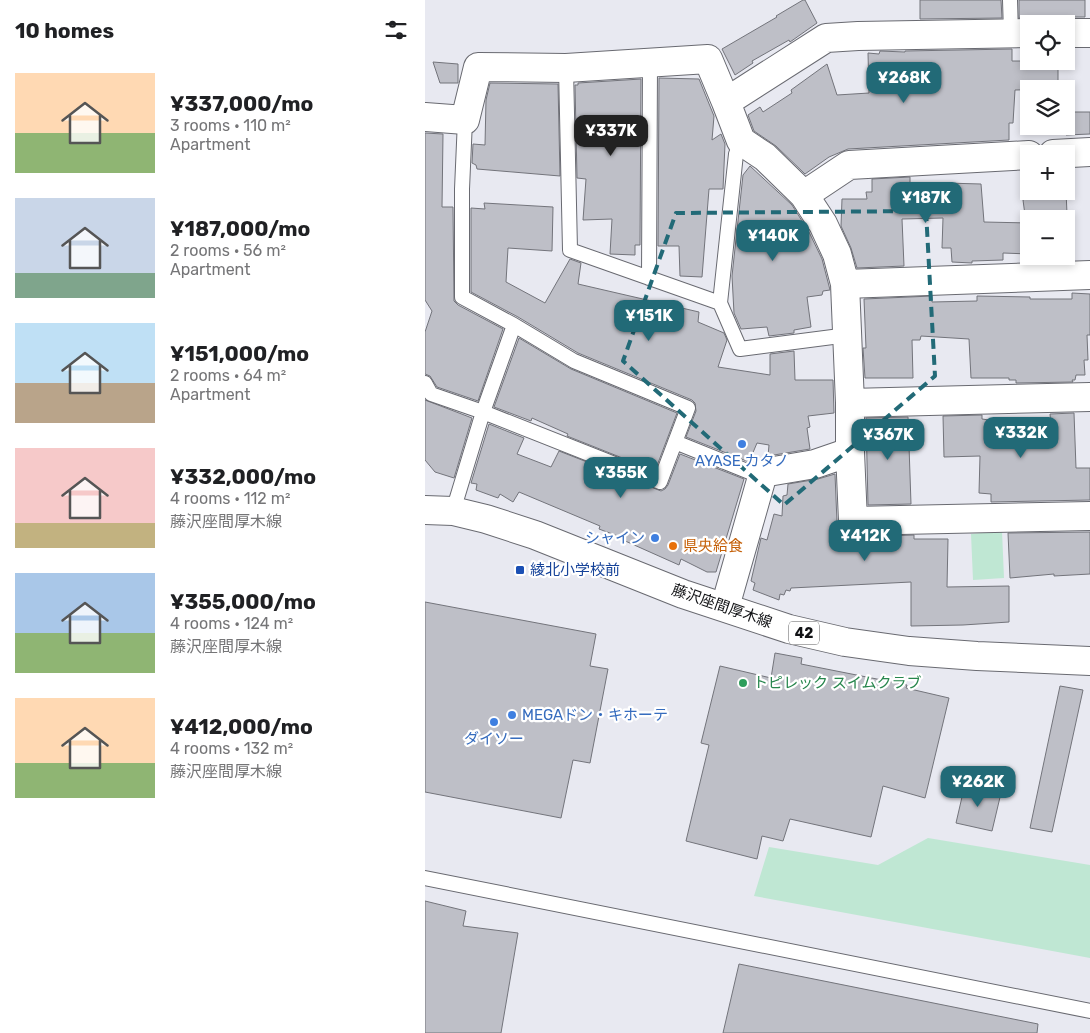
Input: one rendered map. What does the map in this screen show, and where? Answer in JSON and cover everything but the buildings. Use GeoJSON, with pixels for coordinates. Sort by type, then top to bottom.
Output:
{"type":"FeatureCollection","features":[{"type":"Feature","properties":{"kind":"street"},"geometry":{"type":"LineString","coordinates":[[727,102],[826,38],[1020,33]]}},
{"type":"Feature","properties":{"kind":"street"},"geometry":{"type":"LineString","coordinates":[[1075,33],[1090,33]]}},
{"type":"Feature","properties":{"kind":"street"},"geometry":{"type":"LineString","coordinates":[[425,117],[465,120],[478,67],[567,68],[708,59],[727,102],[741,141],[765,157],[804,195],[823,224],[837,254],[845,284],[851,403],[850,452],[853,521],[1090,516]]}},
{"type":"Feature","properties":{"kind":"street"},"geometry":{"type":"LineString","coordinates":[[1075,153],[1090,152]]}},
{"type":"Feature","properties":{"kind":"street"},"geometry":{"type":"LineString","coordinates":[[804,195],[849,165],[1020,156]]}},
{"type":"Feature","properties":{"kind":"street"},"geometry":{"type":"LineString","coordinates":[[845,284],[1090,275]]}},
{"type":"Feature","properties":{"kind":"street"},"geometry":{"type":"LineString","coordinates":[[851,403],[1090,396]]}},
{"type":"Feature","properties":{"kind":"street"},"geometry":{"type":"LineString","coordinates":[[725,607],[762,477],[769,472],[815,464],[850,452]]}},
{"type":"Feature","properties":{"kind":"street","name":"藤沢座間厚木線"},"geometry":{"type":"LineString","coordinates":[[425,510],[453,511],[486,519],[535,535],[683,594],[789,629],[845,642],[909,651],[977,656],[1090,659]]}},
{"type":"Feature","properties":{"kind":"lane"},"geometry":{"type":"LineString","coordinates":[[1010,0],[1020,33]]}},
{"type":"Feature","properties":{"kind":"lane"},"geometry":{"type":"LineString","coordinates":[[649,278],[650,64]]}},
{"type":"Feature","properties":{"kind":"lane"},"geometry":{"type":"LineString","coordinates":[[567,68],[570,250],[720,303]]}},
{"type":"Feature","properties":{"kind":"lane"},"geometry":{"type":"LineString","coordinates":[[425,383],[431,394],[483,412],[659,482],[688,408],[574,361],[462,297],[462,188],[465,120]]}},
{"type":"Feature","properties":{"kind":"lane"},"geometry":{"type":"LineString","coordinates":[[741,141],[736,154],[720,303],[740,349],[848,335]]}},
{"type":"Feature","properties":{"kind":"lane"},"geometry":{"type":"LineString","coordinates":[[453,511],[483,412],[514,325]]}},
{"type":"Feature","properties":{"kind":"lane"},"geometry":{"type":"LineString","coordinates":[[675,442],[762,477]]}},
{"type":"Feature","properties":{"kind":"lane"},"geometry":{"type":"LineString","coordinates":[[425,878],[1090,1011]]}},
{"type":"Feature","properties":{"kind":"highlighted area"},"geometry":{"type":"Polygon","coordinates":[[[926,211],[935,376],[784,505],[623,361],[676,213],[926,211]]]}},
{"type":"Feature","properties":{"kind":"green space"},"geometry":{"type":"Polygon","coordinates":[[[1002,531],[1004,578],[973,580],[971,534],[1002,531]]]}},
{"type":"Feature","properties":{"kind":"green space"},"geometry":{"type":"Polygon","coordinates":[[[928,838],[1090,865],[1090,958],[754,896],[769,847],[878,865],[928,838]]]}},
{"type":"Feature","properties":{"kind":"place","name":"AYASE カタノ"},"geometry":{"type":"Point","coordinates":[742,444]}},
{"type":"Feature","properties":{"kind":"place","name":"シャイン"},"geometry":{"type":"Point","coordinates":[655,538]}},
{"type":"Feature","properties":{"kind":"place","name":"県央給食"},"geometry":{"type":"Point","coordinates":[673,546]}},
{"type":"Feature","properties":{"kind":"place","name":"綾北小学校前"},"geometry":{"type":"Point","coordinates":[520,570]}},
{"type":"Feature","properties":{"kind":"place","name":"トピレック スイムクラブ"},"geometry":{"type":"Point","coordinates":[743,683]}},
{"type":"Feature","properties":{"kind":"place","name":"MEGAドン・キホーテ"},"geometry":{"type":"Point","coordinates":[512,715]}},
{"type":"Feature","properties":{"kind":"place","name":"ダイソー"},"geometry":{"type":"Point","coordinates":[494,722]}}]}
